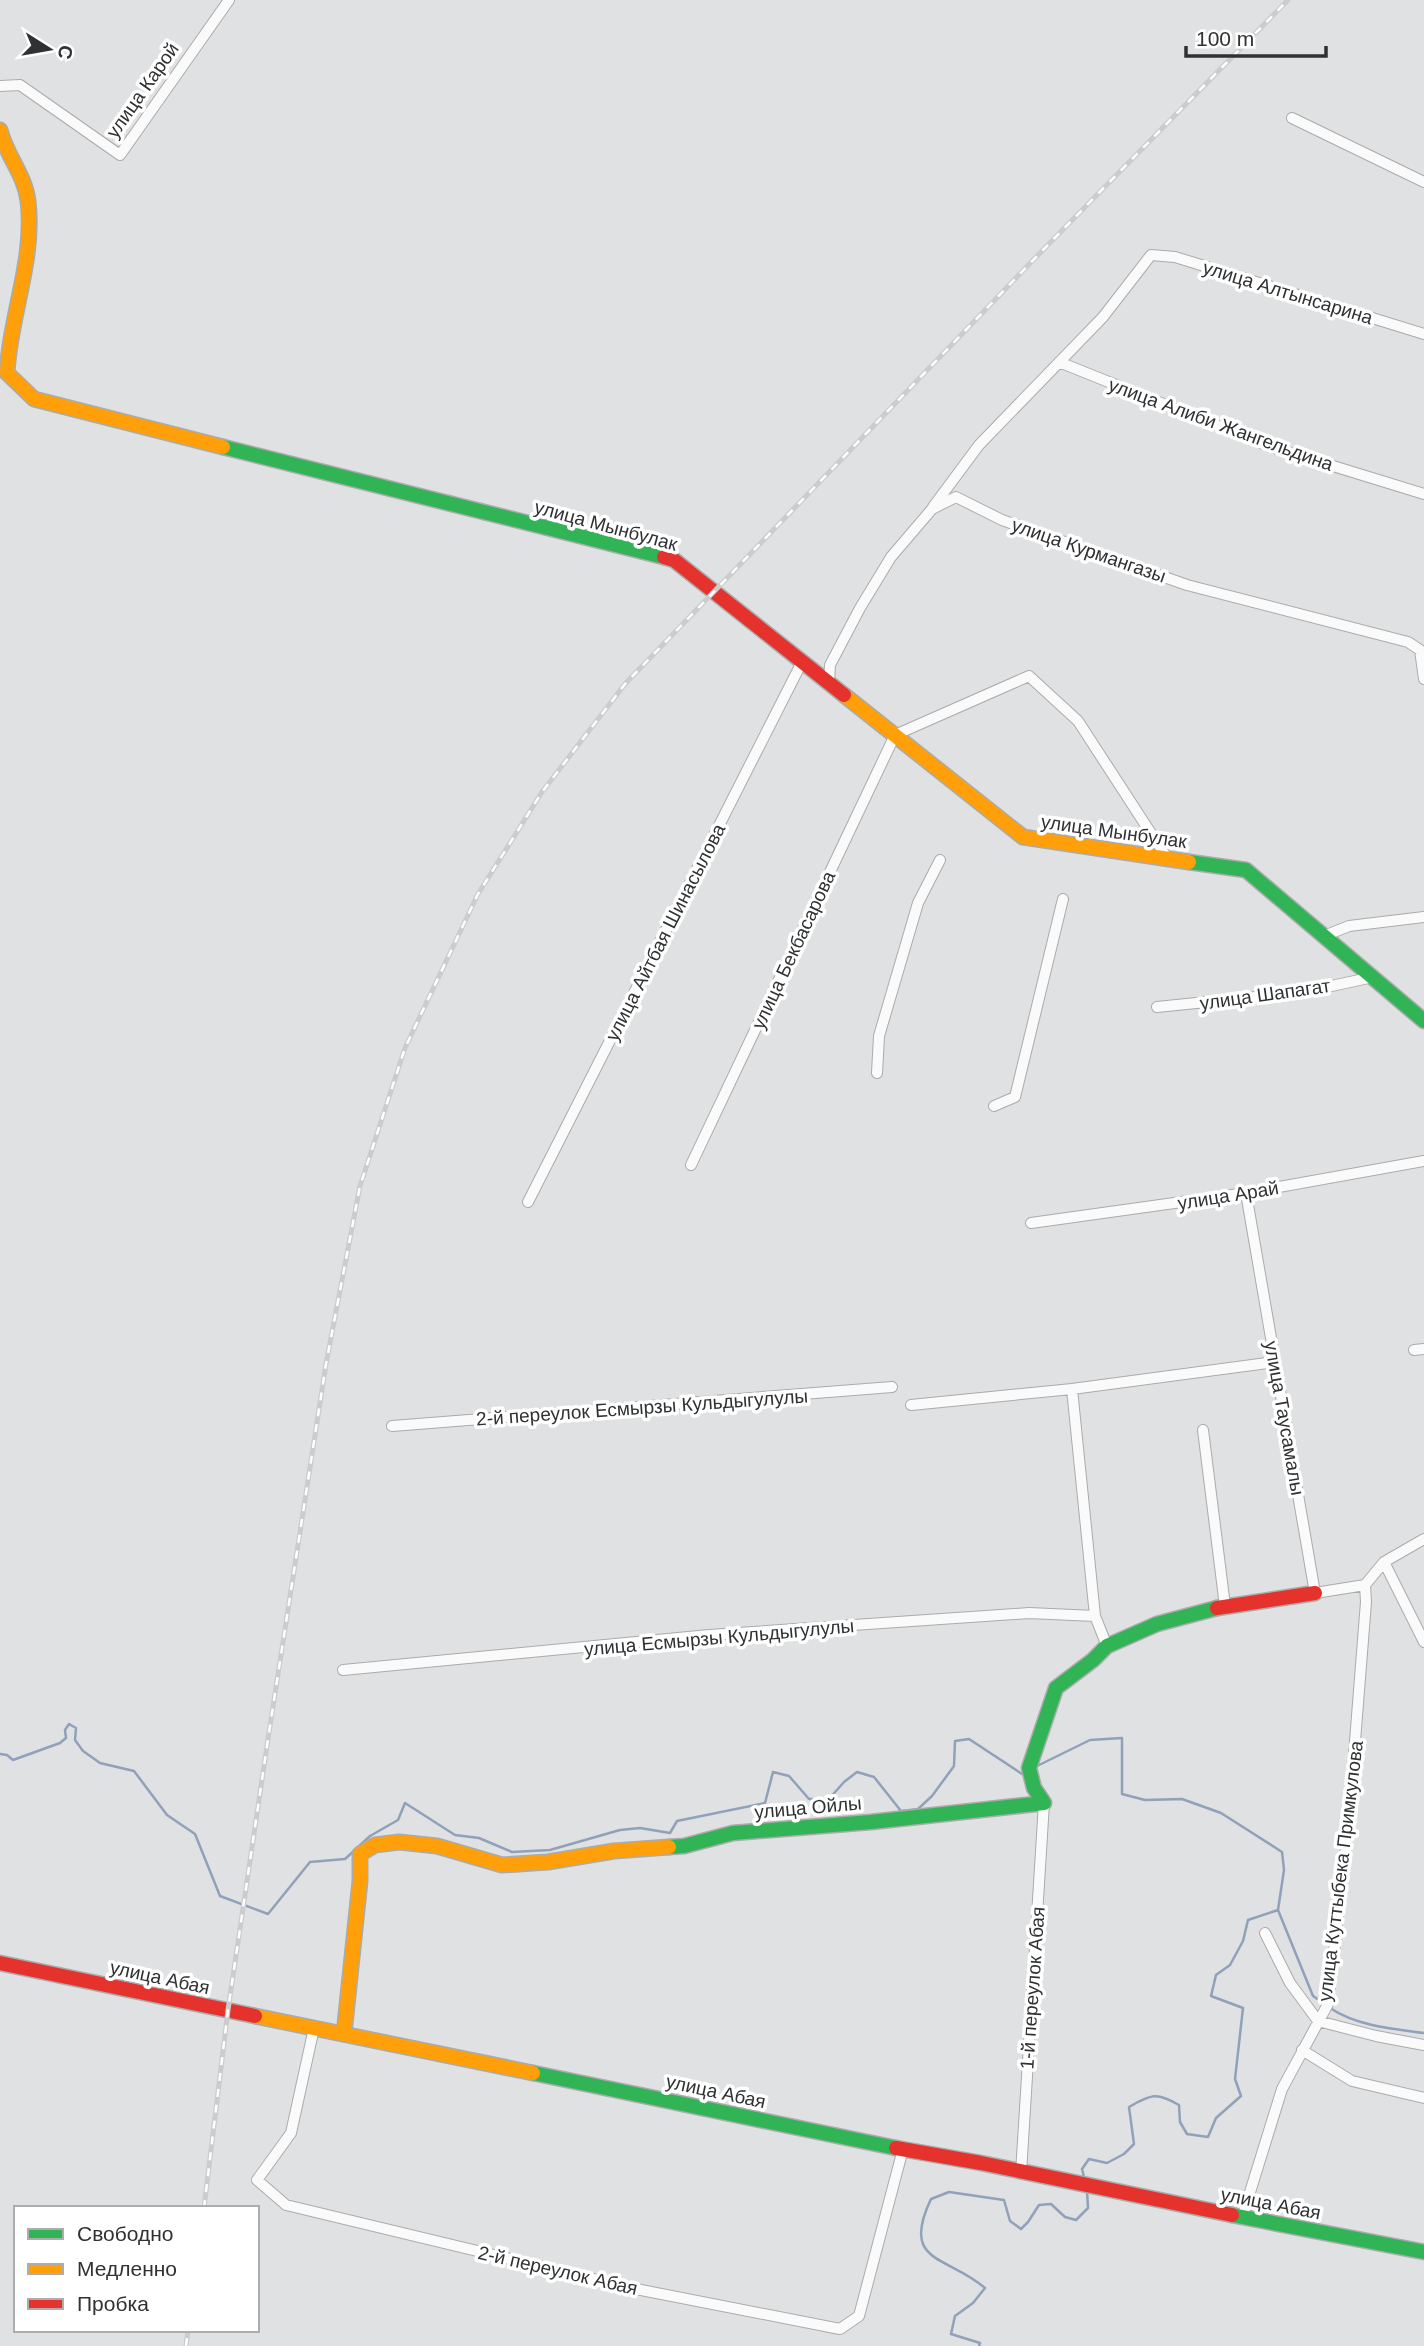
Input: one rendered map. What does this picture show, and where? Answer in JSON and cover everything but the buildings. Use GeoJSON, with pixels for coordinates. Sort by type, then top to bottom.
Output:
{"type":"FeatureCollection","features":[{"type":"Feature","properties":{"kind":"street","name":"улица Карой"},"geometry":{"type":"LineString","coordinates":[[0,86],[20,85],[120,155],[229,0]]}},
{"type":"Feature","properties":{"kind":"street"},"geometry":{"type":"LineString","coordinates":[[1292,118],[1424,182]]}},
{"type":"Feature","properties":{"kind":"street","name":"улица Мынбулак"},"geometry":{"type":"LineString","coordinates":[[0,130],[1,140],[20,172],[27,198],[28,249],[7,354],[7,373],[34,399],[674,560],[1023,837],[1246,870],[1424,1021]]}},
{"type":"Feature","properties":{"kind":"street","name":"улица Алтынсарина"},"geometry":{"type":"LineString","coordinates":[[1059,362],[1103,317],[1151,255],[1175,257],[1424,334]]}},
{"type":"Feature","properties":{"kind":"street"},"geometry":{"type":"LineString","coordinates":[[829,683],[830,665],[891,557],[932,509],[979,444],[1059,362]]}},
{"type":"Feature","properties":{"kind":"street","name":"улица Алиби Жангельдина"},"geometry":{"type":"LineString","coordinates":[[1059,362],[1268,446],[1424,494]]}},
{"type":"Feature","properties":{"kind":"street","name":"улица Курмангазы"},"geometry":{"type":"LineString","coordinates":[[932,509],[956,496],[1002,520],[1186,585],[1408,642],[1420,650],[1424,679]]}},
{"type":"Feature","properties":{"kind":"street","name":"улица Айтбая Шинасылова"},"geometry":{"type":"LineString","coordinates":[[528,1202],[802,662]]}},
{"type":"Feature","properties":{"kind":"street"},"geometry":{"type":"LineString","coordinates":[[894,735],[1029,676],[1078,721],[1167,858]]}},
{"type":"Feature","properties":{"kind":"street","name":"улица Бекбасарова"},"geometry":{"type":"LineString","coordinates":[[691,1165],[894,735]]}},
{"type":"Feature","properties":{"kind":"street"},"geometry":{"type":"LineString","coordinates":[[877,1073],[879,1036],[918,903],[940,860]]}},
{"type":"Feature","properties":{"kind":"street"},"geometry":{"type":"LineString","coordinates":[[994,1106],[1015,1097],[1063,899]]}},
{"type":"Feature","properties":{"kind":"street"},"geometry":{"type":"LineString","coordinates":[[1324,936],[1349,926],[1424,917]]}},
{"type":"Feature","properties":{"kind":"street","name":"улица Шапагат"},"geometry":{"type":"LineString","coordinates":[[1157,1007],[1304,992],[1373,977]]}},
{"type":"Feature","properties":{"kind":"street","name":"улица Арай"},"geometry":{"type":"LineString","coordinates":[[1031,1223],[1246,1193],[1424,1161]]}},
{"type":"Feature","properties":{"kind":"street","name":"улица Таусамалы"},"geometry":{"type":"LineString","coordinates":[[1246,1193],[1315,1593]]}},
{"type":"Feature","properties":{"kind":"street"},"geometry":{"type":"LineString","coordinates":[[911,1405],[1072,1389],[1275,1362]]}},
{"type":"Feature","properties":{"kind":"street","name":"2-й переулок Есмырзы Кульдыгулулы"},"geometry":{"type":"LineString","coordinates":[[392,1426],[892,1387]]}},
{"type":"Feature","properties":{"kind":"street"},"geometry":{"type":"LineString","coordinates":[[1072,1389],[1095,1616],[1107,1646]]}},
{"type":"Feature","properties":{"kind":"street"},"geometry":{"type":"LineString","coordinates":[[1203,1430],[1225,1606]]}},
{"type":"Feature","properties":{"kind":"street"},"geometry":{"type":"LineString","coordinates":[[1044,1803],[1034,1788],[1029,1768],[1056,1689],[1107,1646],[1157,1624],[1225,1606],[1365,1585],[1384,1562],[1424,1539]]}},
{"type":"Feature","properties":{"kind":"street"},"geometry":{"type":"LineString","coordinates":[[1384,1562],[1424,1642]]}},
{"type":"Feature","properties":{"kind":"street","name":"улица Куттыбека Примкулова"},"geometry":{"type":"LineString","coordinates":[[1242,2218],[1282,2089],[1328,2004],[1348,1830],[1366,1602],[1365,1585]]}},
{"type":"Feature","properties":{"kind":"street","name":"улица Есмырзы Кульдыгулулы"},"geometry":{"type":"LineString","coordinates":[[343,1670],[709,1635],[1029,1613],[1095,1616]]}},
{"type":"Feature","properties":{"kind":"street","name":"улица Ойлы"},"geometry":{"type":"LineString","coordinates":[[344,2034],[360,1881],[360,1854],[375,1845],[399,1842],[437,1846],[502,1865],[548,1862],[614,1851],[684,1846],[733,1833],[870,1822],[1044,1803]]}},
{"type":"Feature","properties":{"kind":"street","name":"1-й переулок Абая"},"geometry":{"type":"LineString","coordinates":[[1021,2173],[1044,1803]]}},
{"type":"Feature","properties":{"kind":"street"},"geometry":{"type":"LineString","coordinates":[[1265,1933],[1290,1983],[1318,2021],[1424,2045]]}},
{"type":"Feature","properties":{"kind":"street","name":"улица Абая"},"geometry":{"type":"LineString","coordinates":[[0,1963],[903,2149],[963,2158],[1021,2173],[1242,2218],[1424,2252]]}},
{"type":"Feature","properties":{"kind":"street","name":"2-й переулок Абая"},"geometry":{"type":"LineString","coordinates":[[314,2028],[291,2133],[257,2180],[286,2205],[631,2288],[840,2329],[859,2316],[903,2149]]}},
{"type":"Feature","properties":{"kind":"street"},"geometry":{"type":"LineString","coordinates":[[1302,2050],[1352,2081],[1424,2098]]}},
{"type":"Feature","properties":{"kind":"waterway"},"geometry":{"type":"LineString","coordinates":[[0,1754],[13,1760],[60,1743],[66,1738],[65,1730],[69,1724],[76,1728],[75,1740],[83,1751],[100,1763],[134,1771],[167,1815],[195,1834],[220,1896],[268,1914],[310,1862],[345,1859],[370,1836],[398,1820],[405,1803],[455,1835],[479,1838],[512,1852],[550,1850],[620,1830],[640,1828],[670,1833],[677,1821],[765,1803],[773,1772],[789,1776],[809,1799],[829,1799],[857,1772],[874,1777],[901,1811],[918,1809],[932,1796],[954,1766],[955,1741],[969,1739],[1022,1774],[1026,1772]]}},
{"type":"Feature","properties":{"kind":"waterway"},"geometry":{"type":"LineString","coordinates":[[1035,1767],[1090,1740],[1122,1738],[1122,1794],[1145,1800],[1182,1799],[1221,1813],[1282,1852],[1284,1870],[1278,1910],[1313,1996],[1325,2004]]}},
{"type":"Feature","properties":{"kind":"waterway"},"geometry":{"type":"LineString","coordinates":[[1085,2181],[1082,2169],[1089,2159],[1107,2163],[1124,2154],[1134,2144],[1129,2107],[1149,2097],[1159,2096],[1179,2105],[1180,2122],[1187,2134],[1208,2137],[1216,2118],[1241,2096],[1235,2079],[1243,2008],[1211,1996],[1216,1975],[1230,1965],[1243,1941],[1248,1920],[1278,1910]]}},
{"type":"Feature","properties":{"kind":"waterway"},"geometry":{"type":"LineString","coordinates":[[1330,2008],[1363,2023],[1424,2033]]}},
{"type":"Feature","properties":{"kind":"waterway"},"geometry":{"type":"LineString","coordinates":[[979,2346],[980,2343],[951,2334],[955,2316],[973,2303],[985,2288],[932,2256],[924,2247],[921,2236],[923,2220],[931,2199],[949,2192],[1004,2200],[1010,2221],[1021,2229],[1039,2205],[1051,2204],[1065,2217],[1076,2220],[1088,2208],[1087,2191]]}},
{"type":"Feature","properties":{"kind":"railway"},"geometry":{"type":"LineString","coordinates":[[204,2206],[228,2010],[268,1739],[326,1364],[360,1186],[405,1048],[478,894],[542,792],[625,684],[1288,0]]}},
{"type":"Feature","properties":{"kind":"railway"},"geometry":{"type":"LineString","coordinates":[[186,2346],[188,2332]]}},
{"type":"Feature","properties":{"kind":"traffic: fast"},"geometry":{"type":"LineString","coordinates":[[223,447],[664,557]]}},
{"type":"Feature","properties":{"kind":"traffic: fast"},"geometry":{"type":"LineString","coordinates":[[1189,862],[1246,870],[1424,1021]]}},
{"type":"Feature","properties":{"kind":"traffic: fast"},"geometry":{"type":"LineString","coordinates":[[669,1847],[684,1846],[733,1833],[871,1822],[1044,1803],[1034,1788],[1029,1768],[1056,1688],[1107,1646],[1157,1624],[1217,1608]]}},
{"type":"Feature","properties":{"kind":"traffic: fast"},"geometry":{"type":"LineString","coordinates":[[533,2073],[896,2148]]}},
{"type":"Feature","properties":{"kind":"traffic: fast"},"geometry":{"type":"LineString","coordinates":[[1232,2215],[1424,2252]]}},
{"type":"Feature","properties":{"kind":"traffic: slow"},"geometry":{"type":"LineString","coordinates":[[0,130],[26,192],[29,223],[25,266],[7,373],[34,399],[223,447]]}},
{"type":"Feature","properties":{"kind":"traffic: slow"},"geometry":{"type":"LineString","coordinates":[[844,695],[1023,837],[1189,862]]}},
{"type":"Feature","properties":{"kind":"traffic: slow"},"geometry":{"type":"LineString","coordinates":[[344,2034],[360,1881],[360,1854],[375,1845],[399,1842],[437,1846],[502,1865],[669,1847]]}},
{"type":"Feature","properties":{"kind":"traffic: slow"},"geometry":{"type":"LineString","coordinates":[[255,2016],[533,2073]]}},
{"type":"Feature","properties":{"kind":"traffic: jam"},"geometry":{"type":"LineString","coordinates":[[664,557],[674,560],[844,695]]}},
{"type":"Feature","properties":{"kind":"traffic: jam"},"geometry":{"type":"LineString","coordinates":[[1217,1608],[1315,1593]]}},
{"type":"Feature","properties":{"kind":"traffic: jam"},"geometry":{"type":"LineString","coordinates":[[0,1963],[255,2016]]}},
{"type":"Feature","properties":{"kind":"traffic: jam"},"geometry":{"type":"LineString","coordinates":[[896,2148],[1232,2215]]}}]}
